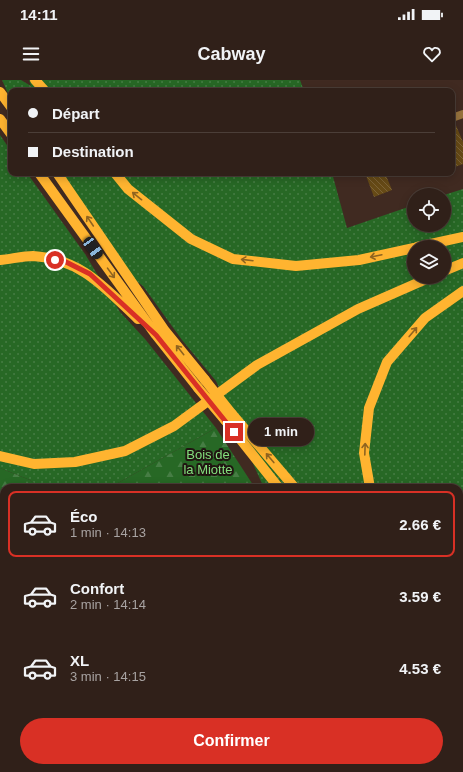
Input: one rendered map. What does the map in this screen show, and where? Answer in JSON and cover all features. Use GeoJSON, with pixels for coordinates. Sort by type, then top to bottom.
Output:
{"type":"FeatureCollection","features":[{"type":"Feature","properties":{"kind":"main road"},"geometry":{"type":"LineString","coordinates":[[35,80],[42,88]]}},
{"type":"Feature","properties":{"kind":"main road"},"geometry":{"type":"LineString","coordinates":[[0,92],[8,103]]}},
{"type":"Feature","properties":{"kind":"main road"},"geometry":{"type":"LineString","coordinates":[[0,119],[8,130]]}},
{"type":"Feature","properties":{"kind":"main road"},"geometry":{"type":"LineString","coordinates":[[41,176],[156,335],[198,388],[228,417],[291,484]]}},
{"type":"Feature","properties":{"kind":"main road"},"geometry":{"type":"LineString","coordinates":[[59,176],[165,331],[205,380],[228,417],[276,484]]}},
{"type":"Feature","properties":{"kind":"main road"},"geometry":{"type":"LineString","coordinates":[[117,176],[128,189],[191,239],[233,259],[296,266],[359,260],[407,250]]}},
{"type":"Feature","properties":{"kind":"main road"},"geometry":{"type":"LineString","coordinates":[[449,240],[463,237]]}},
{"type":"Feature","properties":{"kind":"main road"},"geometry":{"type":"LineString","coordinates":[[0,260],[33,256],[66,262],[90,274],[156,335]]}},
{"type":"Feature","properties":{"kind":"main road"},"geometry":{"type":"LineString","coordinates":[[451,268],[463,263]]}},
{"type":"Feature","properties":{"kind":"main road"},"geometry":{"type":"LineString","coordinates":[[0,456],[34,464],[68,462],[125,451],[174,426],[256,365],[358,309],[415,284]]}},
{"type":"Feature","properties":{"kind":"main road"},"geometry":{"type":"LineString","coordinates":[[369,484],[364,453],[369,408],[387,362],[425,318],[463,292]]}},
{"type":"Feature","properties":{"kind":"green space"},"geometry":{"type":"Polygon","coordinates":[[[2,80],[21,80],[31,86],[29,80],[300,80],[303,88],[8,88],[8,93],[2,80]]]}},
{"type":"Feature","properties":{"kind":"green space"},"geometry":{"type":"Polygon","coordinates":[[[0,135],[8,147],[8,176],[29,176],[85,254],[120,312],[145,339],[216,428],[116,484],[35,484],[30,480],[0,468],[0,135]]]}},
{"type":"Feature","properties":{"kind":"green space"},"geometry":{"type":"Polygon","coordinates":[[[63,176],[333,176],[347,228],[407,207],[407,232],[451,232],[451,193],[463,189],[463,484],[262,484],[216,381],[182,340],[143,286],[135,280],[63,176]]]}},
{"type":"Feature","properties":{"kind":"green space","name":"Bois de la Miotte"},"geometry":{"type":"Polygon","coordinates":[[[216,428],[252,484],[116,484],[216,428]]]}},
{"type":"Feature","properties":{"kind":"green space"},"geometry":{"type":"Polygon","coordinates":[[[0,468],[30,480],[35,484],[0,484],[0,468]]]}},
{"type":"Feature","properties":{"kind":"building"},"geometry":{"type":"Polygon","coordinates":[[[455,123],[463,142],[463,164],[455,167],[455,123]]]}},
{"type":"Feature","properties":{"kind":"building"},"geometry":{"type":"Polygon","coordinates":[[[366,176],[386,176],[392,190],[374,197],[366,176]]]}},
{"type":"Feature","properties":{"kind":"route"},"geometry":{"type":"LineString","coordinates":[[55,260],[66,262],[90,274],[156,335],[234,432]]}}]}
